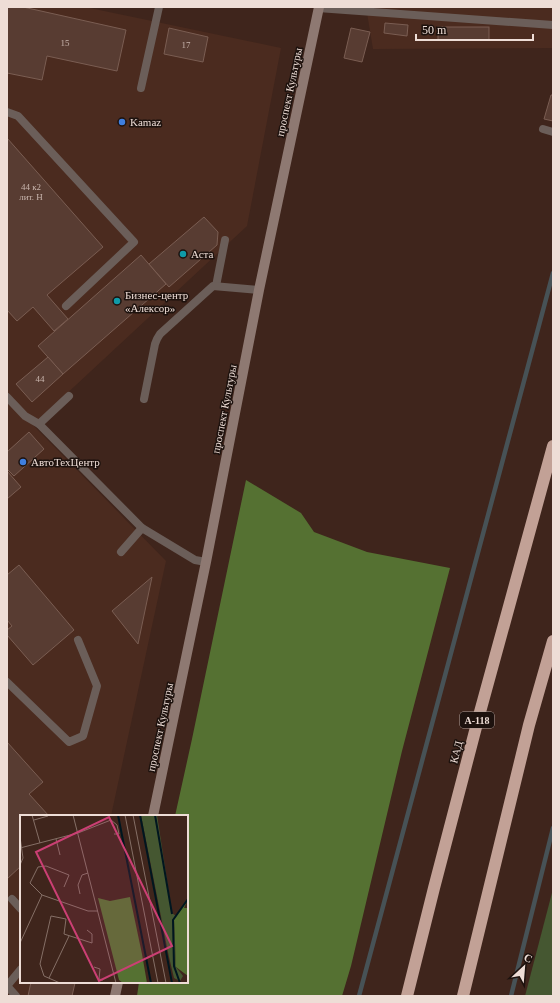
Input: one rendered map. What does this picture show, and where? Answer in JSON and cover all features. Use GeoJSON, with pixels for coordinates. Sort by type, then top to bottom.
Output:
{"type":"FeatureCollection","features":[{"type":"Feature","properties":{"kind":"highway","name":"КАД"},"geometry":{"type":"LineString","coordinates":[[407,996],[480,712],[553,446]]}},
{"type":"Feature","properties":{"kind":"highway"},"geometry":{"type":"LineString","coordinates":[[463,996],[529,725],[553,641]]}},
{"type":"Feature","properties":{"kind":"street","name":"проспект Культуры"},"geometry":{"type":"LineString","coordinates":[[153,815],[206,562],[259,290],[317,7]]}},
{"type":"Feature","properties":{"kind":"street"},"geometry":{"type":"LineString","coordinates":[[115,996],[118,983]]}},
{"type":"Feature","properties":{"kind":"lane"},"geometry":{"type":"LineString","coordinates":[[141,88],[159,7]]}},
{"type":"Feature","properties":{"kind":"lane"},"geometry":{"type":"LineString","coordinates":[[317,7],[553,25]]}},
{"type":"Feature","properties":{"kind":"lane"},"geometry":{"type":"LineString","coordinates":[[7,112],[18,116],[134,242],[66,306]]}},
{"type":"Feature","properties":{"kind":"lane"},"geometry":{"type":"LineString","coordinates":[[543,129],[553,132]]}},
{"type":"Feature","properties":{"kind":"lane"},"geometry":{"type":"LineString","coordinates":[[216,286],[225,240]]}},
{"type":"Feature","properties":{"kind":"lane"},"geometry":{"type":"LineString","coordinates":[[144,399],[155,344],[160,334],[211,287],[216,286],[259,290]]}},
{"type":"Feature","properties":{"kind":"lane"},"geometry":{"type":"LineString","coordinates":[[38,424],[69,396]]}},
{"type":"Feature","properties":{"kind":"lane"},"geometry":{"type":"LineString","coordinates":[[7,397],[26,416],[38,424],[142,528],[195,560],[206,562]]}},
{"type":"Feature","properties":{"kind":"lane"},"geometry":{"type":"LineString","coordinates":[[121,552],[142,528]]}},
{"type":"Feature","properties":{"kind":"lane"},"geometry":{"type":"LineString","coordinates":[[7,682],[69,742],[82,736],[97,686],[78,640]]}},
{"type":"Feature","properties":{"kind":"lane"},"geometry":{"type":"LineString","coordinates":[[12,899],[20,908]]}},
{"type":"Feature","properties":{"kind":"lane"},"geometry":{"type":"LineString","coordinates":[[16,996],[7,986],[20,970]]}},
{"type":"Feature","properties":{"kind":"shaded area"},"geometry":{"type":"Polygon","coordinates":[[[7,7],[85,7],[281,48],[247,226],[33,425],[166,561],[111,815],[20,815],[20,983],[75,983],[72,996],[7,996],[7,7]]]}},
{"type":"Feature","properties":{"kind":"shaded area"},"geometry":{"type":"Polygon","coordinates":[[[366,7],[553,7],[553,48],[373,49],[366,7]]]}},
{"type":"Feature","properties":{"kind":"green space"},"geometry":{"type":"Polygon","coordinates":[[[246,480],[301,513],[314,532],[367,552],[450,568],[402,751],[351,966],[342,996],[137,996],[139,983],[188,983],[188,815],[175,815],[246,480]]]}},
{"type":"Feature","properties":{"kind":"green space"},"geometry":{"type":"Polygon","coordinates":[[[553,889],[553,996],[525,996],[553,889]]]}},
{"type":"Feature","properties":{"kind":"building"},"geometry":{"type":"Polygon","coordinates":[[[7,7],[23,7],[126,30],[117,71],[47,56],[42,80],[7,73],[7,7]]]}},
{"type":"Feature","properties":{"kind":"building"},"geometry":{"type":"Polygon","coordinates":[[[385,23],[408,25],[407,36],[384,33],[385,23]]]}},
{"type":"Feature","properties":{"kind":"building"},"geometry":{"type":"Polygon","coordinates":[[[438,27],[489,27],[489,40],[438,40],[438,27]]]}},
{"type":"Feature","properties":{"kind":"building"},"geometry":{"type":"Polygon","coordinates":[[[169,28],[208,37],[203,62],[164,54],[169,28]]]}},
{"type":"Feature","properties":{"kind":"building"},"geometry":{"type":"Polygon","coordinates":[[[351,28],[370,32],[362,62],[344,58],[351,28]]]}},
{"type":"Feature","properties":{"kind":"building"},"geometry":{"type":"Polygon","coordinates":[[[551,95],[553,95],[553,121],[544,119],[551,95]]]}},
{"type":"Feature","properties":{"kind":"building"},"geometry":{"type":"Polygon","coordinates":[[[7,138],[103,247],[47,295],[68,319],[54,331],[33,307],[17,321],[7,310],[7,138]]]}},
{"type":"Feature","properties":{"kind":"building","name":"Аста"},"geometry":{"type":"Polygon","coordinates":[[[204,217],[218,232],[217,245],[169,287],[149,264],[204,217]]]}},
{"type":"Feature","properties":{"kind":"building","name":"Бизнес-центр «Алексор»"},"geometry":{"type":"Polygon","coordinates":[[[141,255],[166,284],[63,374],[38,346],[141,255]]]}},
{"type":"Feature","properties":{"kind":"building"},"geometry":{"type":"Polygon","coordinates":[[[48,357],[63,374],[32,402],[16,384],[48,357]]]}},
{"type":"Feature","properties":{"kind":"building"},"geometry":{"type":"Polygon","coordinates":[[[29,432],[44,449],[14,476],[7,469],[7,452],[29,432]]]}},
{"type":"Feature","properties":{"kind":"building"},"geometry":{"type":"Polygon","coordinates":[[[7,471],[21,487],[7,499],[7,471]]]}},
{"type":"Feature","properties":{"kind":"building"},"geometry":{"type":"Polygon","coordinates":[[[19,565],[74,630],[33,665],[7,635],[7,630],[12,626],[7,620],[7,575],[19,565]]]}},
{"type":"Feature","properties":{"kind":"building"},"geometry":{"type":"Polygon","coordinates":[[[152,577],[138,644],[112,611],[152,577]]]}},
{"type":"Feature","properties":{"kind":"building"},"geometry":{"type":"Polygon","coordinates":[[[7,742],[43,782],[29,794],[48,815],[20,815],[20,867],[7,879],[7,742]]]}},
{"type":"Feature","properties":{"kind":"building"},"geometry":{"type":"Polygon","coordinates":[[[31,983],[75,983],[72,996],[28,996],[31,983]]]}},
{"type":"Feature","properties":{"kind":"waterway"},"geometry":{"type":"LineString","coordinates":[[359,996],[553,273]]}},
{"type":"Feature","properties":{"kind":"waterway"},"geometry":{"type":"LineString","coordinates":[[511,996],[553,828]]}},
{"type":"Feature","properties":{"kind":"place","name":"Kamaz"},"geometry":{"type":"Point","coordinates":[122,122]}},
{"type":"Feature","properties":{"kind":"place","name":"Аста"},"geometry":{"type":"Point","coordinates":[183,254]}},
{"type":"Feature","properties":{"kind":"place","name":"Бизнес-центр «Алексор»"},"geometry":{"type":"Point","coordinates":[117,301]}},
{"type":"Feature","properties":{"kind":"place","name":"АвтоТехЦентр"},"geometry":{"type":"Point","coordinates":[23,462]}}]}
